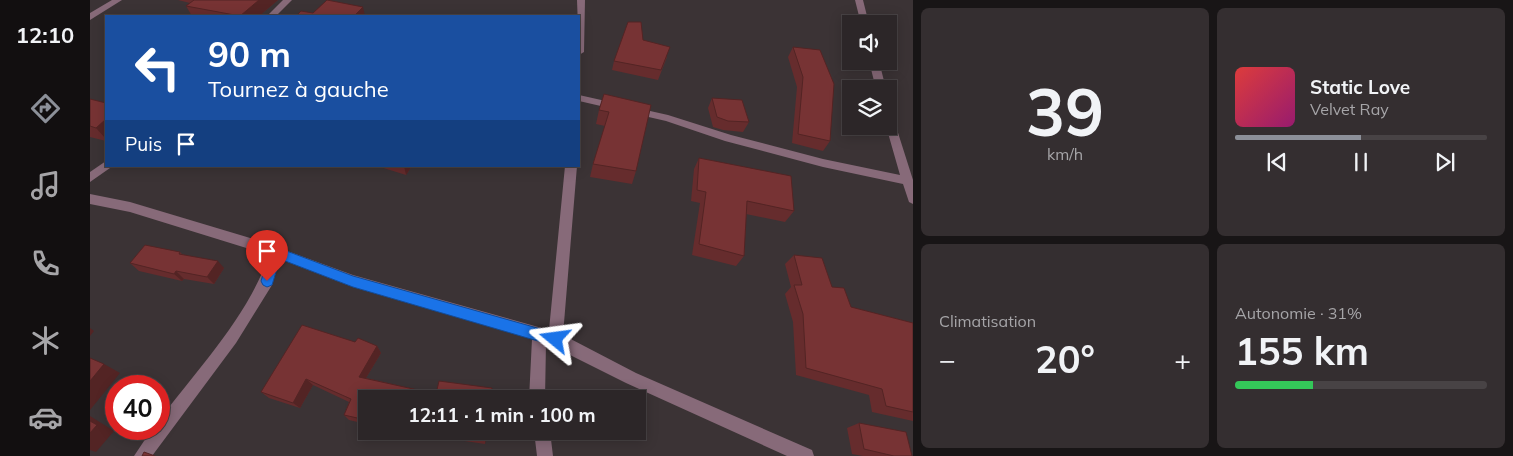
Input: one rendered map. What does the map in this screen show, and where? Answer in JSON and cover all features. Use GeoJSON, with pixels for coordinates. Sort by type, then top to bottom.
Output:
{"type":"FeatureCollection","features":[{"type":"Feature","properties":{"kind":"street"},"geometry":{"type":"LineString","coordinates":[[90,18],[118,0]]}},
{"type":"Feature","properties":{"kind":"street"},"geometry":{"type":"LineString","coordinates":[[272,15],[288,0]]}},
{"type":"Feature","properties":{"kind":"street"},"geometry":{"type":"LineString","coordinates":[[580,0],[580,15]]}},
{"type":"Feature","properties":{"kind":"street"},"geometry":{"type":"LineString","coordinates":[[859,0],[863,15]]}},
{"type":"Feature","properties":{"kind":"street"},"geometry":{"type":"LineString","coordinates":[[580,98],[668,118],[729,138],[823,163],[908,181]]}},
{"type":"Feature","properties":{"kind":"street"},"geometry":{"type":"LineString","coordinates":[[894,135],[913,199]]}},
{"type":"Feature","properties":{"kind":"street"},"geometry":{"type":"LineString","coordinates":[[90,178],[105,166]]}},
{"type":"Feature","properties":{"kind":"street"},"geometry":{"type":"LineString","coordinates":[[555,339],[571,167]]}},
{"type":"Feature","properties":{"kind":"street"},"geometry":{"type":"LineString","coordinates":[[90,199],[130,207],[276,252],[353,281],[555,339],[631,378],[806,456]]}},
{"type":"Feature","properties":{"kind":"street"},"geometry":{"type":"LineString","coordinates":[[142,456],[231,338],[267,281],[276,252]]}},
{"type":"Feature","properties":{"kind":"street"},"geometry":{"type":"LineString","coordinates":[[537,390],[539,335]]}},
{"type":"Feature","properties":{"kind":"street"},"geometry":{"type":"LineString","coordinates":[[543,440],[545,456]]}},
{"type":"Feature","properties":{"kind":"building"},"geometry":{"type":"Polygon","coordinates":[[[194,0],[259,0],[241,15],[186,6],[194,0]]]}},
{"type":"Feature","properties":{"kind":"building"},"geometry":{"type":"Polygon","coordinates":[[[327,0],[363,7],[355,15],[297,15],[301,11],[313,13],[327,0]]]}},
{"type":"Feature","properties":{"kind":"building"},"geometry":{"type":"Polygon","coordinates":[[[628,22],[641,22],[643,40],[670,47],[661,70],[614,61],[628,22]]]}},
{"type":"Feature","properties":{"kind":"building"},"geometry":{"type":"Polygon","coordinates":[[[793,47],[820,50],[834,84],[830,141],[798,134],[803,77],[793,47]]]}},
{"type":"Feature","properties":{"kind":"building"},"geometry":{"type":"Polygon","coordinates":[[[604,94],[651,105],[636,171],[593,164],[609,112],[599,110],[604,94]]]}},
{"type":"Feature","properties":{"kind":"building"},"geometry":{"type":"Polygon","coordinates":[[[712,98],[742,100],[749,122],[728,121],[717,117],[712,98]]]}},
{"type":"Feature","properties":{"kind":"building"},"geometry":{"type":"Polygon","coordinates":[[[90,99],[105,103],[105,120],[96,128],[90,126],[90,99]]]}},
{"type":"Feature","properties":{"kind":"building"},"geometry":{"type":"Polygon","coordinates":[[[699,158],[791,176],[794,211],[747,201],[744,256],[699,244],[706,192],[697,190],[699,158]]]}},
{"type":"Feature","properties":{"kind":"building"},"geometry":{"type":"Polygon","coordinates":[[[145,245],[180,252],[179,254],[218,261],[207,277],[176,271],[174,274],[130,263],[145,245]]]}},
{"type":"Feature","properties":{"kind":"building"},"geometry":{"type":"Polygon","coordinates":[[[794,255],[822,258],[832,287],[844,288],[851,307],[913,323],[913,412],[886,406],[882,389],[806,368],[803,314],[794,285],[802,285],[794,255]]]}},
{"type":"Feature","properties":{"kind":"building"},"geometry":{"type":"Polygon","coordinates":[[[302,325],[355,342],[358,338],[377,346],[359,377],[418,390],[358,390],[358,418],[344,415],[351,399],[306,379],[293,403],[261,392],[302,325]]]}},
{"type":"Feature","properties":{"kind":"building"},"geometry":{"type":"Polygon","coordinates":[[[90,358],[104,364],[90,381],[90,358]]]}},
{"type":"Feature","properties":{"kind":"building"},"geometry":{"type":"Polygon","coordinates":[[[439,381],[492,388],[492,390],[437,390],[439,381]]]}},
{"type":"Feature","properties":{"kind":"building"},"geometry":{"type":"Polygon","coordinates":[[[90,421],[97,425],[90,433],[90,421]]]}},
{"type":"Feature","properties":{"kind":"building"},"geometry":{"type":"Polygon","coordinates":[[[859,423],[906,432],[912,456],[894,456],[864,449],[859,423]]]}},
{"type":"Feature","properties":{"kind":"building"},"geometry":{"type":"Polygon","coordinates":[[[144,452],[155,456],[142,456],[144,452]]]}},
{"type":"Feature","properties":{"kind":"route"},"geometry":{"type":"LineString","coordinates":[[267,281],[276,252],[353,281],[555,339]]}}]}
